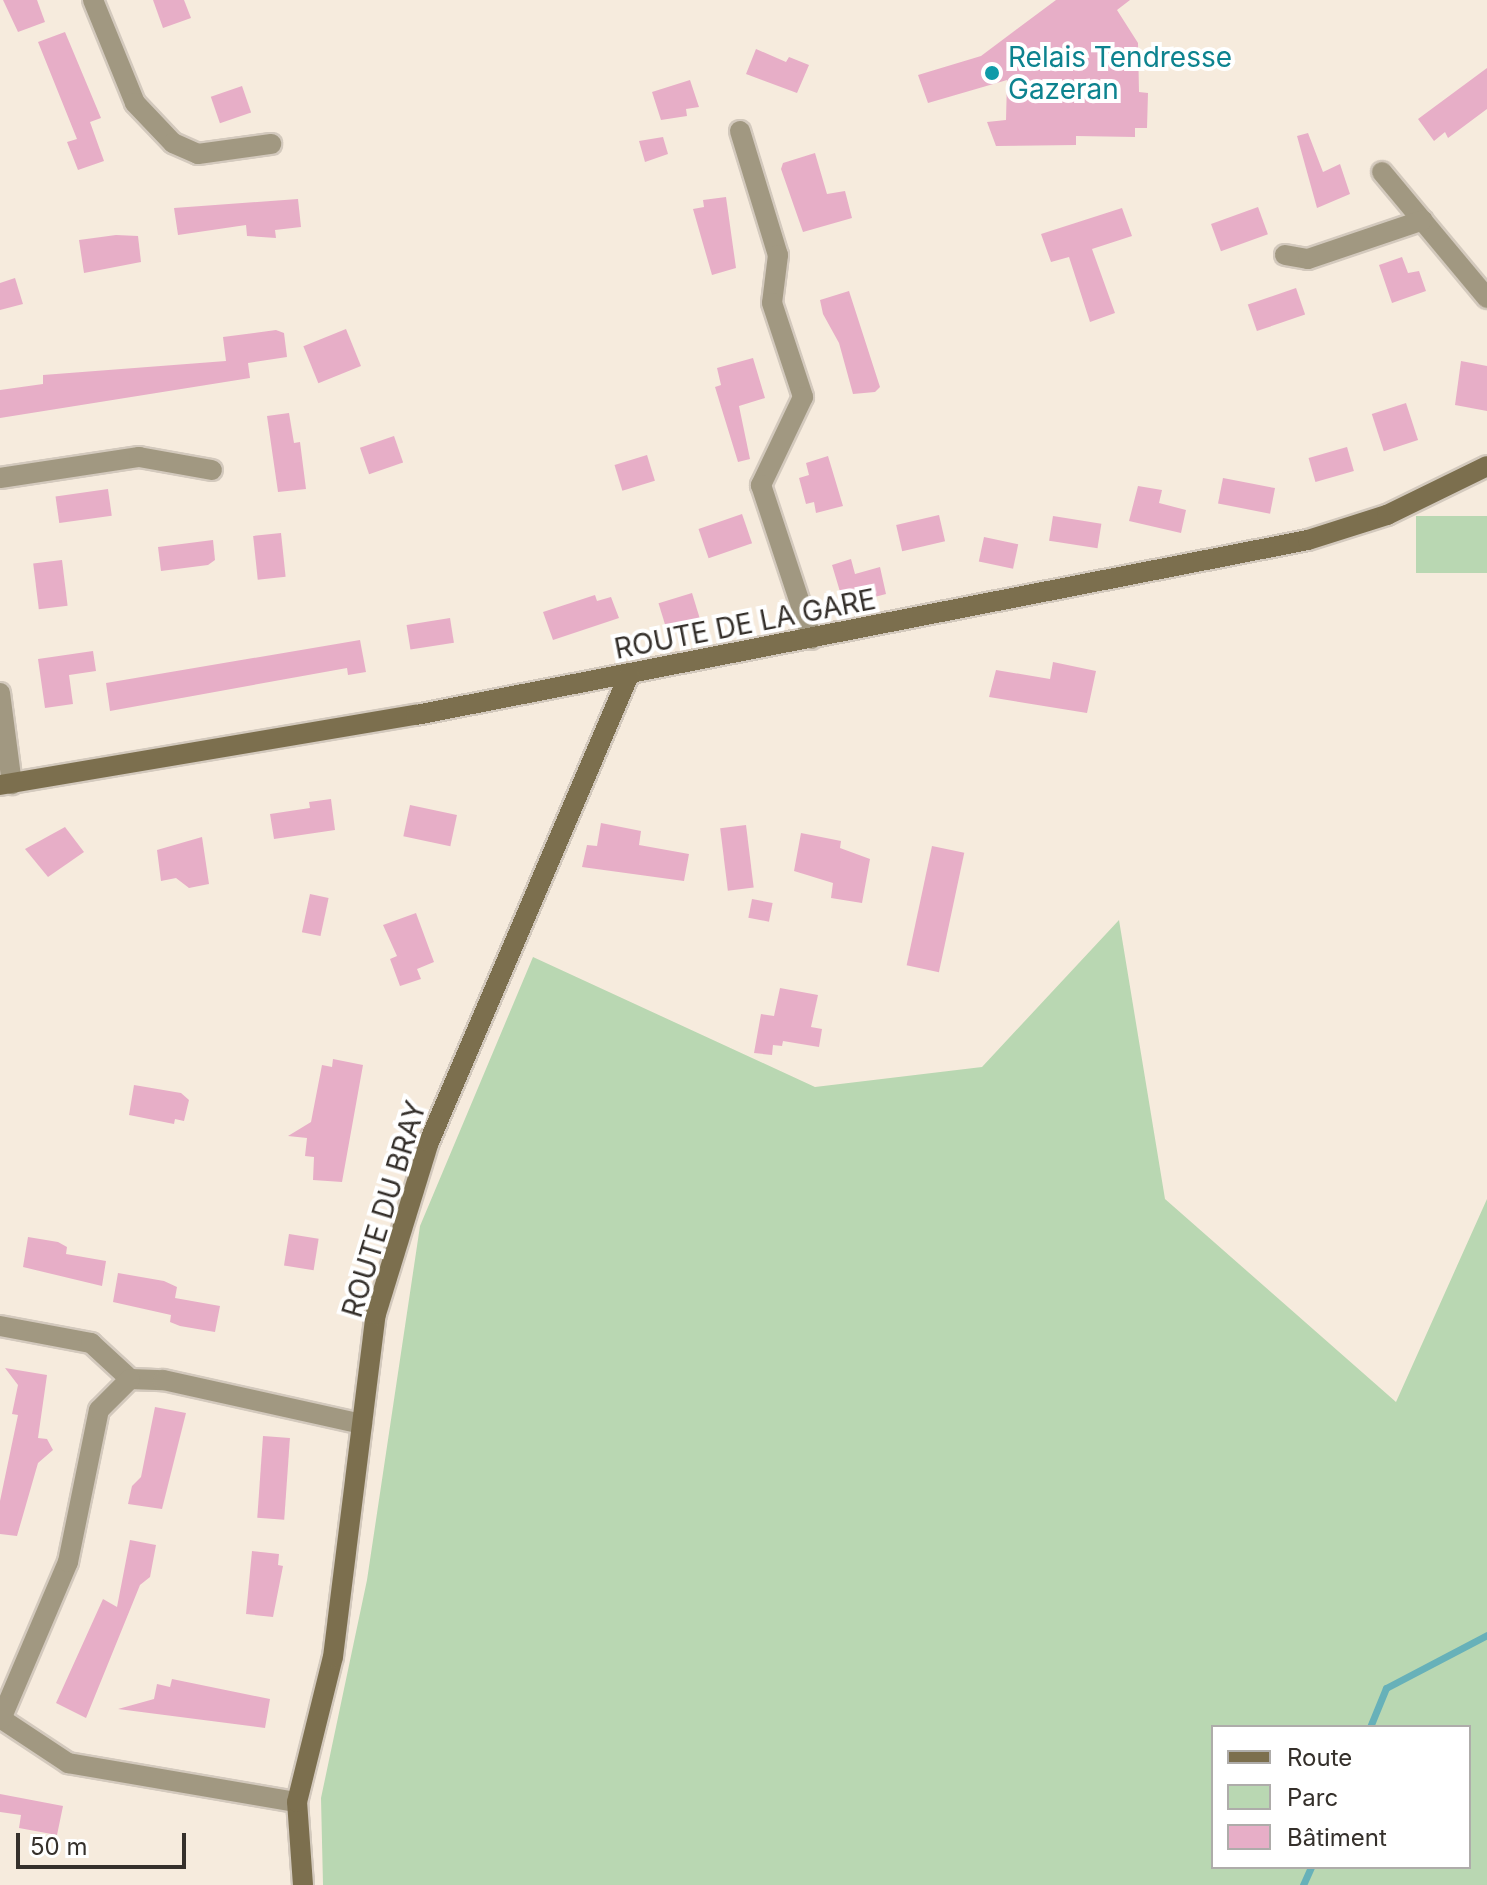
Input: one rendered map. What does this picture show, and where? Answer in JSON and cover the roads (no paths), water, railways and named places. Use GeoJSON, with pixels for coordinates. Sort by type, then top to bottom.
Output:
{"type":"FeatureCollection","features":[{"type":"Feature","properties":{"kind":"street"},"geometry":{"type":"LineString","coordinates":[[93,0],[135,103],[173,143],[198,154],[271,144]]}},
{"type":"Feature","properties":{"kind":"street"},"geometry":{"type":"LineString","coordinates":[[740,131],[778,255],[772,303],[803,397],[761,485],[812,639]]}},
{"type":"Feature","properties":{"kind":"street"},"geometry":{"type":"LineString","coordinates":[[1382,172],[1487,298]]}},
{"type":"Feature","properties":{"kind":"street"},"geometry":{"type":"LineString","coordinates":[[1285,255],[1308,259],[1423,220]]}},
{"type":"Feature","properties":{"kind":"street"},"geometry":{"type":"LineString","coordinates":[[0,478],[139,457],[212,470]]}},
{"type":"Feature","properties":{"kind":"street","name":"ROUTE DE LA GARE"},"geometry":{"type":"LineString","coordinates":[[6,784],[213,753],[629,675],[1308,540],[1387,515],[1487,466]]}},
{"type":"Feature","properties":{"kind":"street","name":"ROUTE DU BRAY"},"geometry":{"type":"LineString","coordinates":[[303,1885],[297,1802],[333,1657],[376,1314],[429,1142],[629,675]]}},
{"type":"Feature","properties":{"kind":"street"},"geometry":{"type":"LineString","coordinates":[[0,693],[6,784]]}},
{"type":"Feature","properties":{"kind":"street"},"geometry":{"type":"LineString","coordinates":[[0,1326],[91,1343],[130,1379],[163,1380],[362,1424]]}},
{"type":"Feature","properties":{"kind":"street"},"geometry":{"type":"LineString","coordinates":[[130,1379],[99,1410],[68,1562],[1,1718],[68,1763],[297,1802]]}},
{"type":"Feature","properties":{"kind":"waterway"},"geometry":{"type":"LineString","coordinates":[[1371,1725],[1386,1688],[1487,1635]]}},
{"type":"Feature","properties":{"kind":"waterway"},"geometry":{"type":"LineString","coordinates":[[1303,1885],[1310,1869]]}},
{"type":"Feature","properties":{"kind":"place","name":"Relais Tendresse Gazeran"},"geometry":{"type":"Point","coordinates":[992,73]}}]}
